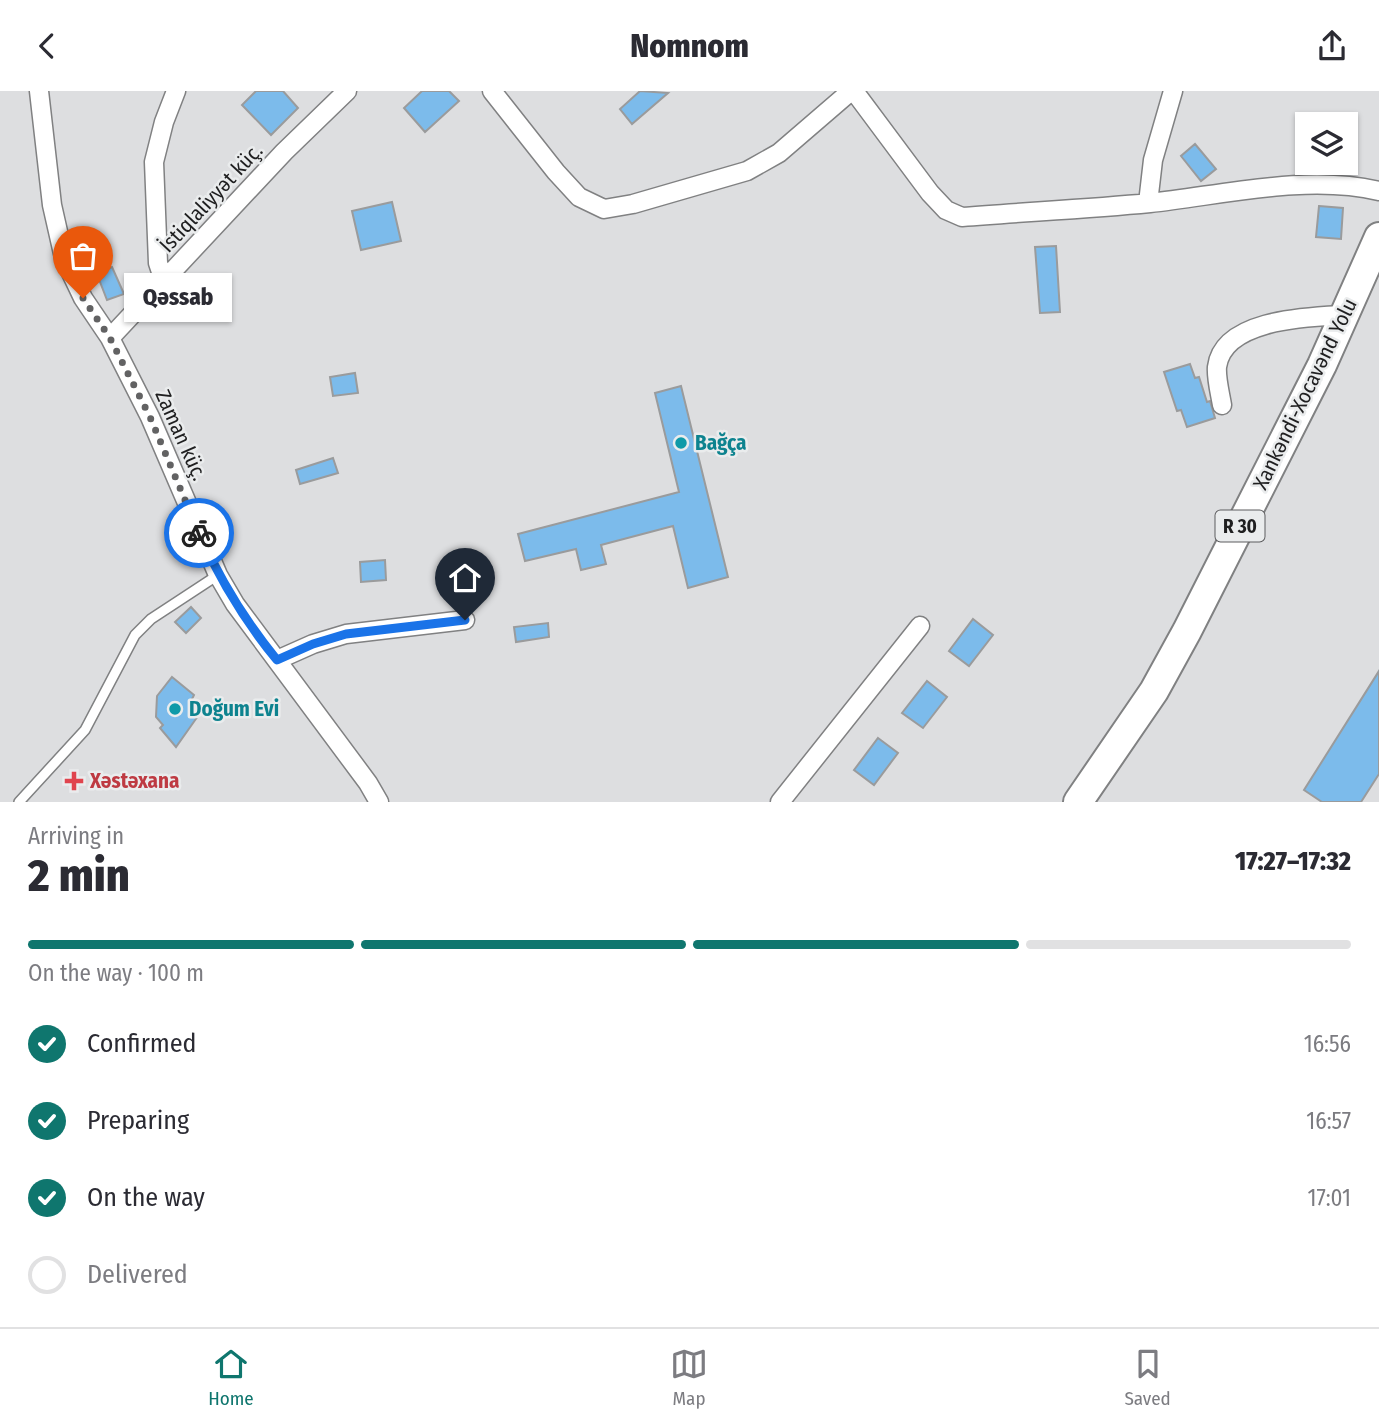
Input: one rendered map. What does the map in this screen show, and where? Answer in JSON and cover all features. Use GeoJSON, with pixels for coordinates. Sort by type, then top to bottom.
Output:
{"type":"FeatureCollection","features":[{"type":"Feature","properties":{"kind":"main road","name":"Xankəndi-Xocavənd Yolu"},"geometry":{"type":"LineString","coordinates":[[1078,802],[1153,691],[1187,631],[1322,365],[1379,237]]}},
{"type":"Feature","properties":{"kind":"street","name":"Zaman küç."},"geometry":{"type":"LineString","coordinates":[[39,91],[52,205],[64,258],[83,298],[110,338],[150,417],[218,575],[248,625],[277,660],[368,783],[379,802]]}},
{"type":"Feature","properties":{"kind":"street"},"geometry":{"type":"LineString","coordinates":[[164,281],[158,263],[153,162],[163,122],[176,91]]}},
{"type":"Feature","properties":{"kind":"street","name":"İstiqlaliyyət küç."},"geometry":{"type":"LineString","coordinates":[[110,338],[284,152],[347,91]]}},
{"type":"Feature","properties":{"kind":"street"},"geometry":{"type":"LineString","coordinates":[[492,91],[579,197],[604,209],[633,204],[747,171],[779,153],[852,91],[930,193],[946,210],[962,217],[1148,203],[1315,184],[1350,184],[1379,191]]}},
{"type":"Feature","properties":{"kind":"street"},"geometry":{"type":"LineString","coordinates":[[1148,203],[1153,160],[1173,91]]}},
{"type":"Feature","properties":{"kind":"street"},"geometry":{"type":"LineString","coordinates":[[1222,405],[1217,368],[1221,353],[1240,335],[1286,319],[1344,315]]}},
{"type":"Feature","properties":{"kind":"street"},"geometry":{"type":"LineString","coordinates":[[277,660],[313,644],[346,634],[465,620]]}},
{"type":"Feature","properties":{"kind":"street"},"geometry":{"type":"LineString","coordinates":[[780,802],[920,626]]}},
{"type":"Feature","properties":{"kind":"lane"},"geometry":{"type":"LineString","coordinates":[[19,802],[85,730],[135,635],[151,619],[218,575]]}},
{"type":"Feature","properties":{"kind":"building"},"geometry":{"type":"Polygon","coordinates":[[[256,91],[283,91],[298,108],[271,135],[242,105],[256,91]]]}},
{"type":"Feature","properties":{"kind":"building"},"geometry":{"type":"Polygon","coordinates":[[[422,91],[449,91],[459,101],[425,132],[404,108],[422,91]]]}},
{"type":"Feature","properties":{"kind":"building"},"geometry":{"type":"Polygon","coordinates":[[[640,91],[668,93],[632,124],[620,109],[640,91]]]}},
{"type":"Feature","properties":{"kind":"building"},"geometry":{"type":"Polygon","coordinates":[[[1195,144],[1216,169],[1201,181],[1181,156],[1195,144]]]}},
{"type":"Feature","properties":{"kind":"building"},"geometry":{"type":"Polygon","coordinates":[[[392,202],[401,241],[361,250],[352,211],[392,202]]]}},
{"type":"Feature","properties":{"kind":"building"},"geometry":{"type":"Polygon","coordinates":[[[1319,206],[1343,208],[1341,239],[1316,237],[1319,206]]]}},
{"type":"Feature","properties":{"kind":"building"},"geometry":{"type":"Polygon","coordinates":[[[1056,246],[1060,312],[1040,313],[1035,247],[1056,246]]]}},
{"type":"Feature","properties":{"kind":"building"},"geometry":{"type":"Polygon","coordinates":[[[112,267],[124,294],[107,300],[97,274],[112,267]]]}},
{"type":"Feature","properties":{"kind":"building"},"geometry":{"type":"Polygon","coordinates":[[[1190,364],[1195,378],[1199,377],[1215,418],[1187,427],[1181,410],[1177,411],[1164,372],[1190,364]]]}},
{"type":"Feature","properties":{"kind":"building"},"geometry":{"type":"Polygon","coordinates":[[[355,373],[358,393],[333,396],[330,377],[355,373]]]}},
{"type":"Feature","properties":{"kind":"building","name":"Bağça"},"geometry":{"type":"Polygon","coordinates":[[[681,386],[728,577],[688,588],[673,526],[601,545],[606,564],[581,570],[576,549],[525,561],[518,534],[679,492],[655,393],[681,386]]]}},
{"type":"Feature","properties":{"kind":"building"},"geometry":{"type":"Polygon","coordinates":[[[333,458],[338,473],[300,484],[296,470],[333,458]]]}},
{"type":"Feature","properties":{"kind":"building"},"geometry":{"type":"Polygon","coordinates":[[[385,560],[386,580],[361,582],[360,562],[385,560]]]}},
{"type":"Feature","properties":{"kind":"building"},"geometry":{"type":"Polygon","coordinates":[[[191,607],[201,618],[186,633],[175,622],[191,607]]]}},
{"type":"Feature","properties":{"kind":"building"},"geometry":{"type":"Polygon","coordinates":[[[973,619],[993,635],[969,666],[949,651],[973,619]]]}},
{"type":"Feature","properties":{"kind":"building"},"geometry":{"type":"Polygon","coordinates":[[[548,623],[549,637],[516,642],[514,627],[548,623]]]}},
{"type":"Feature","properties":{"kind":"building"},"geometry":{"type":"Polygon","coordinates":[[[1379,671],[1379,774],[1361,802],[1322,802],[1304,790],[1379,671]]]}},
{"type":"Feature","properties":{"kind":"building","name":"Doğum Evi"},"geometry":{"type":"Polygon","coordinates":[[[172,677],[194,695],[191,701],[198,716],[176,747],[160,728],[163,725],[156,717],[157,696],[172,677]]]}},
{"type":"Feature","properties":{"kind":"building"},"geometry":{"type":"Polygon","coordinates":[[[927,681],[947,697],[923,728],[902,713],[927,681]]]}},
{"type":"Feature","properties":{"kind":"building"},"geometry":{"type":"Polygon","coordinates":[[[878,738],[898,753],[874,785],[854,770],[878,738]]]}},
{"type":"Feature","properties":{"kind":"way so far"},"geometry":{"type":"LineString","coordinates":[[83,298],[110,338],[150,417],[199,533]]}},
{"type":"Feature","properties":{"kind":"place","name":"Qəssab"},"geometry":{"type":"Point","coordinates":[83,298]}},
{"type":"Feature","properties":{"kind":"place","name":"Bağça"},"geometry":{"type":"Point","coordinates":[681,443]}},
{"type":"Feature","properties":{"kind":"place","name":"Doğum Evi"},"geometry":{"type":"Point","coordinates":[175,709]}},
{"type":"Feature","properties":{"kind":"place","name":"Xəstəxana"},"geometry":{"type":"Point","coordinates":[74,781]}},
{"type":"Feature","properties":{"kind":"route"},"geometry":{"type":"LineString","coordinates":[[199,533],[234,604],[277,660],[313,644],[346,634],[465,620]]}}]}
